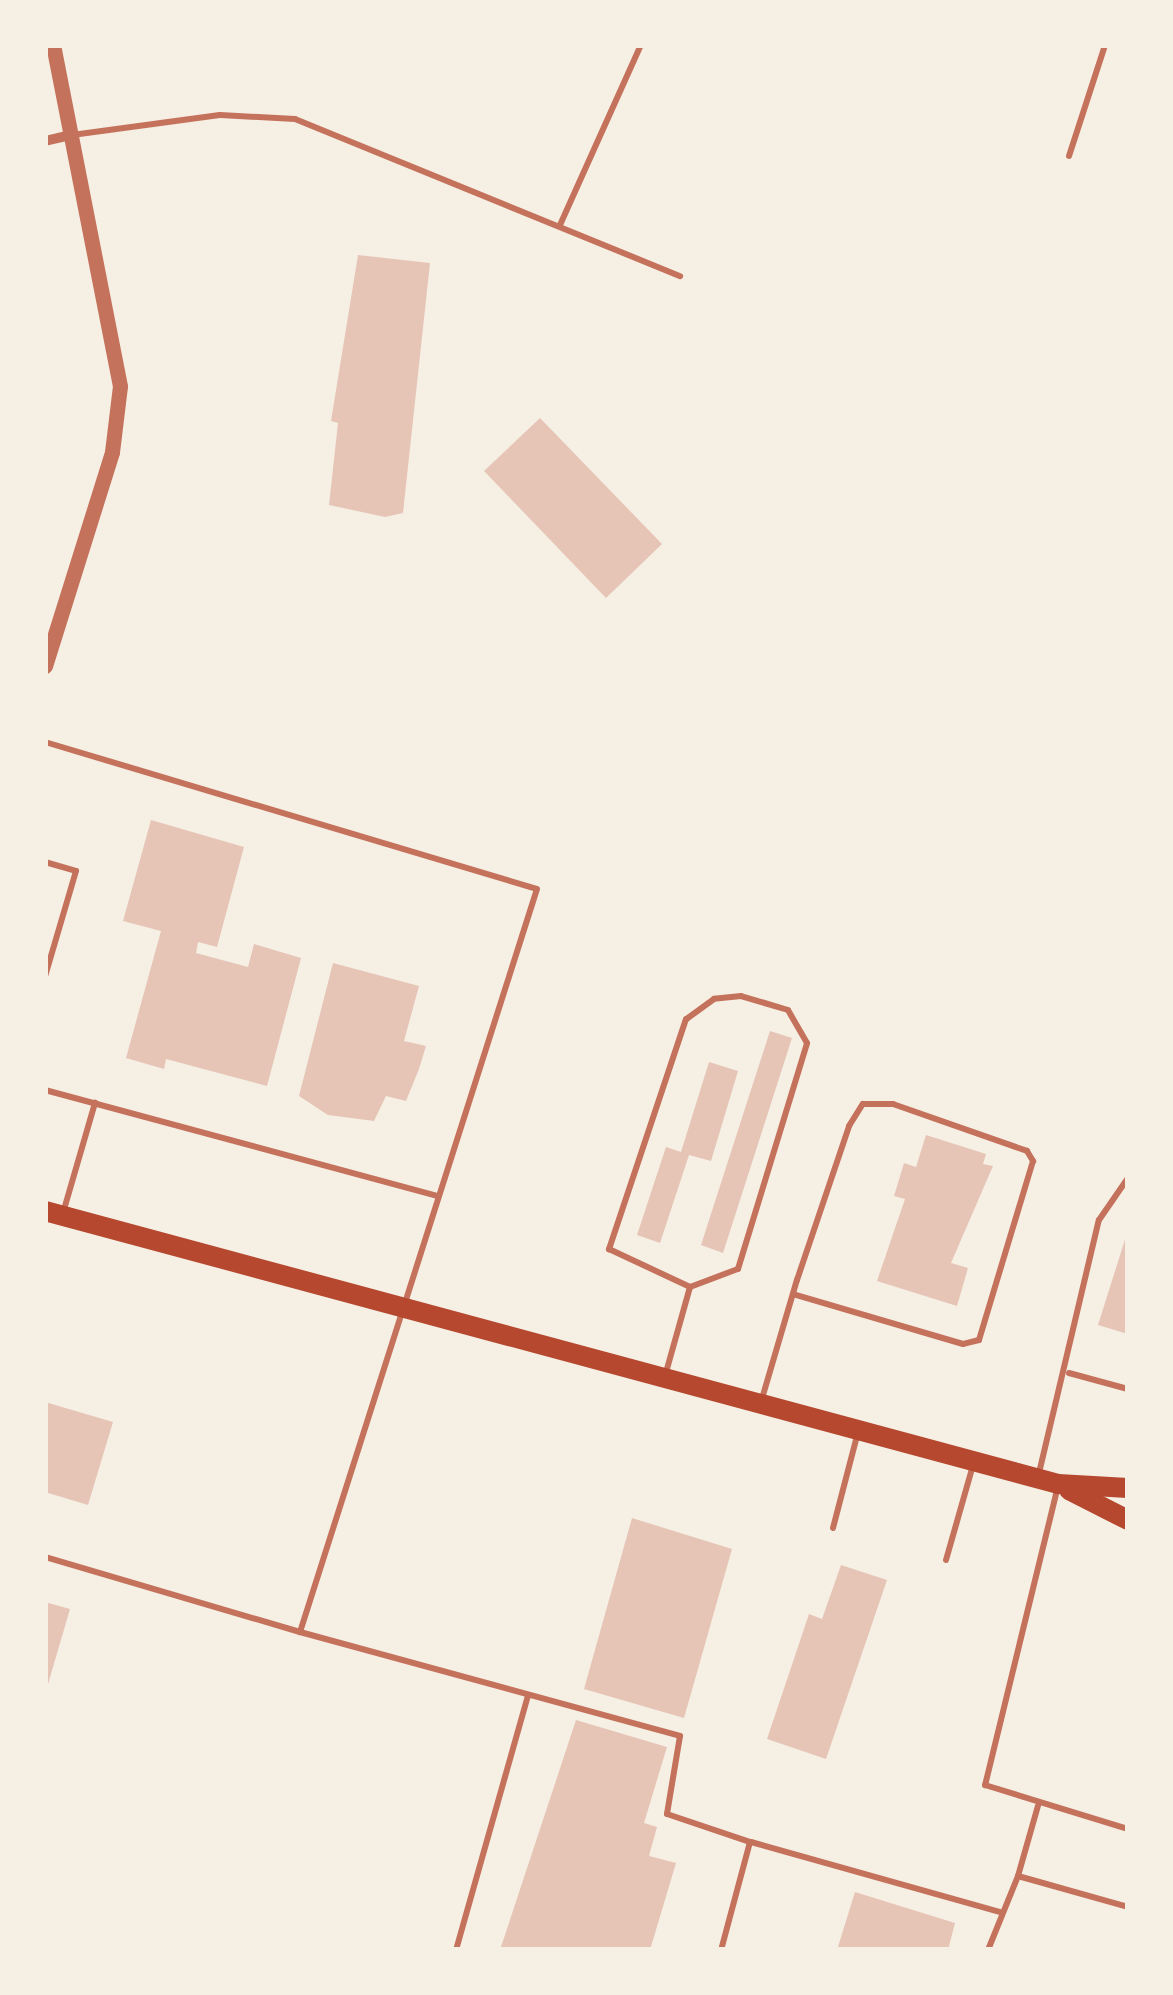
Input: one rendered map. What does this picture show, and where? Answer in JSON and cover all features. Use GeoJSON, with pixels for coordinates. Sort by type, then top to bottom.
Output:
{"type":"FeatureCollection","features":[{"type":"Feature","properties":{"kind":"main road"},"geometry":{"type":"LineString","coordinates":[[54,1214],[1048,1482],[1128,1520]]}},
{"type":"Feature","properties":{"kind":"main road"},"geometry":{"type":"LineString","coordinates":[[1048,1482],[1128,1488]]}},
{"type":"Feature","properties":{"kind":"street"},"geometry":{"type":"LineString","coordinates":[[45,666],[112,452],[120,386],[54,45]]}},
{"type":"Feature","properties":{"kind":"street"},"geometry":{"type":"LineString","coordinates":[[45,141],[71,135]]}},
{"type":"Feature","properties":{"kind":"lane"},"geometry":{"type":"LineString","coordinates":[[560,224],[642,45]]}},
{"type":"Feature","properties":{"kind":"lane"},"geometry":{"type":"LineString","coordinates":[[1069,156],[1105,45]]}},
{"type":"Feature","properties":{"kind":"lane"},"geometry":{"type":"LineString","coordinates":[[71,135],[220,116],[294,119],[680,276]]}},
{"type":"Feature","properties":{"kind":"lane"},"geometry":{"type":"LineString","coordinates":[[45,742],[537,889],[300,1632]]}},
{"type":"Feature","properties":{"kind":"lane"},"geometry":{"type":"LineString","coordinates":[[45,862],[76,871],[45,976]]}},
{"type":"Feature","properties":{"kind":"lane"},"geometry":{"type":"LineString","coordinates":[[741,996],[788,1010],[807,1043],[738,1269],[690,1287],[609,1249],[686,1018],[714,999],[741,996]]}},
{"type":"Feature","properties":{"kind":"lane"},"geometry":{"type":"LineString","coordinates":[[45,1090],[438,1196]]}},
{"type":"Feature","properties":{"kind":"lane"},"geometry":{"type":"LineString","coordinates":[[54,1214],[94,1103]]}},
{"type":"Feature","properties":{"kind":"lane"},"geometry":{"type":"LineString","coordinates":[[760,1403],[793,1294],[863,1104],[893,1104],[1027,1151],[1034,1176],[979,1340],[963,1344],[793,1294]]}},
{"type":"Feature","properties":{"kind":"lane"},"geometry":{"type":"LineString","coordinates":[[1128,1178],[1099,1220],[1060,1360],[1069,1372],[1128,1389]]}},
{"type":"Feature","properties":{"kind":"lane"},"geometry":{"type":"LineString","coordinates":[[665,1378],[690,1287]]}},
{"type":"Feature","properties":{"kind":"lane"},"geometry":{"type":"LineString","coordinates":[[1069,1372],[982,1771],[996,1793],[1128,1829]]}},
{"type":"Feature","properties":{"kind":"lane"},"geometry":{"type":"LineString","coordinates":[[832,1528],[859,1429]]}},
{"type":"Feature","properties":{"kind":"lane"},"geometry":{"type":"LineString","coordinates":[[946,1560],[974,1461]]}},
{"type":"Feature","properties":{"kind":"lane"},"geometry":{"type":"LineString","coordinates":[[45,1557],[300,1632],[680,1736],[669,1817],[1000,1912]]}},
{"type":"Feature","properties":{"kind":"lane"},"geometry":{"type":"LineString","coordinates":[[456,1950],[528,1695]]}},
{"type":"Feature","properties":{"kind":"lane"},"geometry":{"type":"LineString","coordinates":[[988,1950],[1000,1912],[1018,1876],[1038,1806]]}},
{"type":"Feature","properties":{"kind":"lane"},"geometry":{"type":"LineString","coordinates":[[721,1950],[750,1842]]}},
{"type":"Feature","properties":{"kind":"lane"},"geometry":{"type":"LineString","coordinates":[[1018,1876],[1128,1907]]}},
{"type":"Feature","properties":{"kind":"building"},"geometry":{"type":"Polygon","coordinates":[[[358,255],[430,263],[403,513],[385,517],[329,505],[338,423],[331,421],[358,255]]]}},
{"type":"Feature","properties":{"kind":"building"},"geometry":{"type":"Polygon","coordinates":[[[540,418],[662,544],[606,598],[484,471],[540,418]]]}},
{"type":"Feature","properties":{"kind":"building"},"geometry":{"type":"Polygon","coordinates":[[[151,820],[244,847],[217,947],[198,942],[196,953],[248,967],[254,944],[301,958],[267,1086],[166,1059],[164,1069],[126,1058],[161,931],[123,921],[151,820]]]}},
{"type":"Feature","properties":{"kind":"building"},"geometry":{"type":"Polygon","coordinates":[[[333,963],[419,986],[404,1041],[426,1046],[419,1069],[406,1101],[386,1096],[374,1121],[328,1115],[299,1096],[333,963]]]}},
{"type":"Feature","properties":{"kind":"building"},"geometry":{"type":"Polygon","coordinates":[[[770,1031],[792,1038],[723,1253],[701,1245],[770,1031]]]}},
{"type":"Feature","properties":{"kind":"building"},"geometry":{"type":"Polygon","coordinates":[[[709,1062],[738,1071],[711,1161],[689,1155],[660,1243],[637,1235],[666,1147],[681,1152],[709,1062]]]}},
{"type":"Feature","properties":{"kind":"building"},"geometry":{"type":"Polygon","coordinates":[[[926,1135],[986,1154],[983,1164],[993,1166],[951,1263],[968,1268],[957,1306],[877,1281],[905,1199],[894,1196],[904,1163],[916,1167],[926,1135]]]}},
{"type":"Feature","properties":{"kind":"building"},"geometry":{"type":"Polygon","coordinates":[[[1128,1230],[1128,1334],[1098,1325],[1128,1230]]]}},
{"type":"Feature","properties":{"kind":"building"},"geometry":{"type":"Polygon","coordinates":[[[45,1402],[113,1422],[88,1505],[45,1492],[45,1402]]]}},
{"type":"Feature","properties":{"kind":"building"},"geometry":{"type":"Polygon","coordinates":[[[632,1518],[732,1549],[684,1718],[584,1689],[632,1518]]]}},
{"type":"Feature","properties":{"kind":"building"},"geometry":{"type":"Polygon","coordinates":[[[841,1565],[887,1580],[826,1759],[767,1739],[809,1614],[822,1619],[841,1565]]]}},
{"type":"Feature","properties":{"kind":"building"},"geometry":{"type":"Polygon","coordinates":[[[45,1602],[70,1609],[46,1691],[45,1691],[45,1602]]]}},
{"type":"Feature","properties":{"kind":"building"},"geometry":{"type":"Polygon","coordinates":[[[576,1720],[667,1747],[644,1823],[657,1827],[649,1856],[676,1863],[650,1950],[500,1950],[576,1720]]]}},
{"type":"Feature","properties":{"kind":"building"},"geometry":{"type":"Polygon","coordinates":[[[855,1892],[955,1923],[948,1950],[837,1950],[855,1892]]]}}]}
